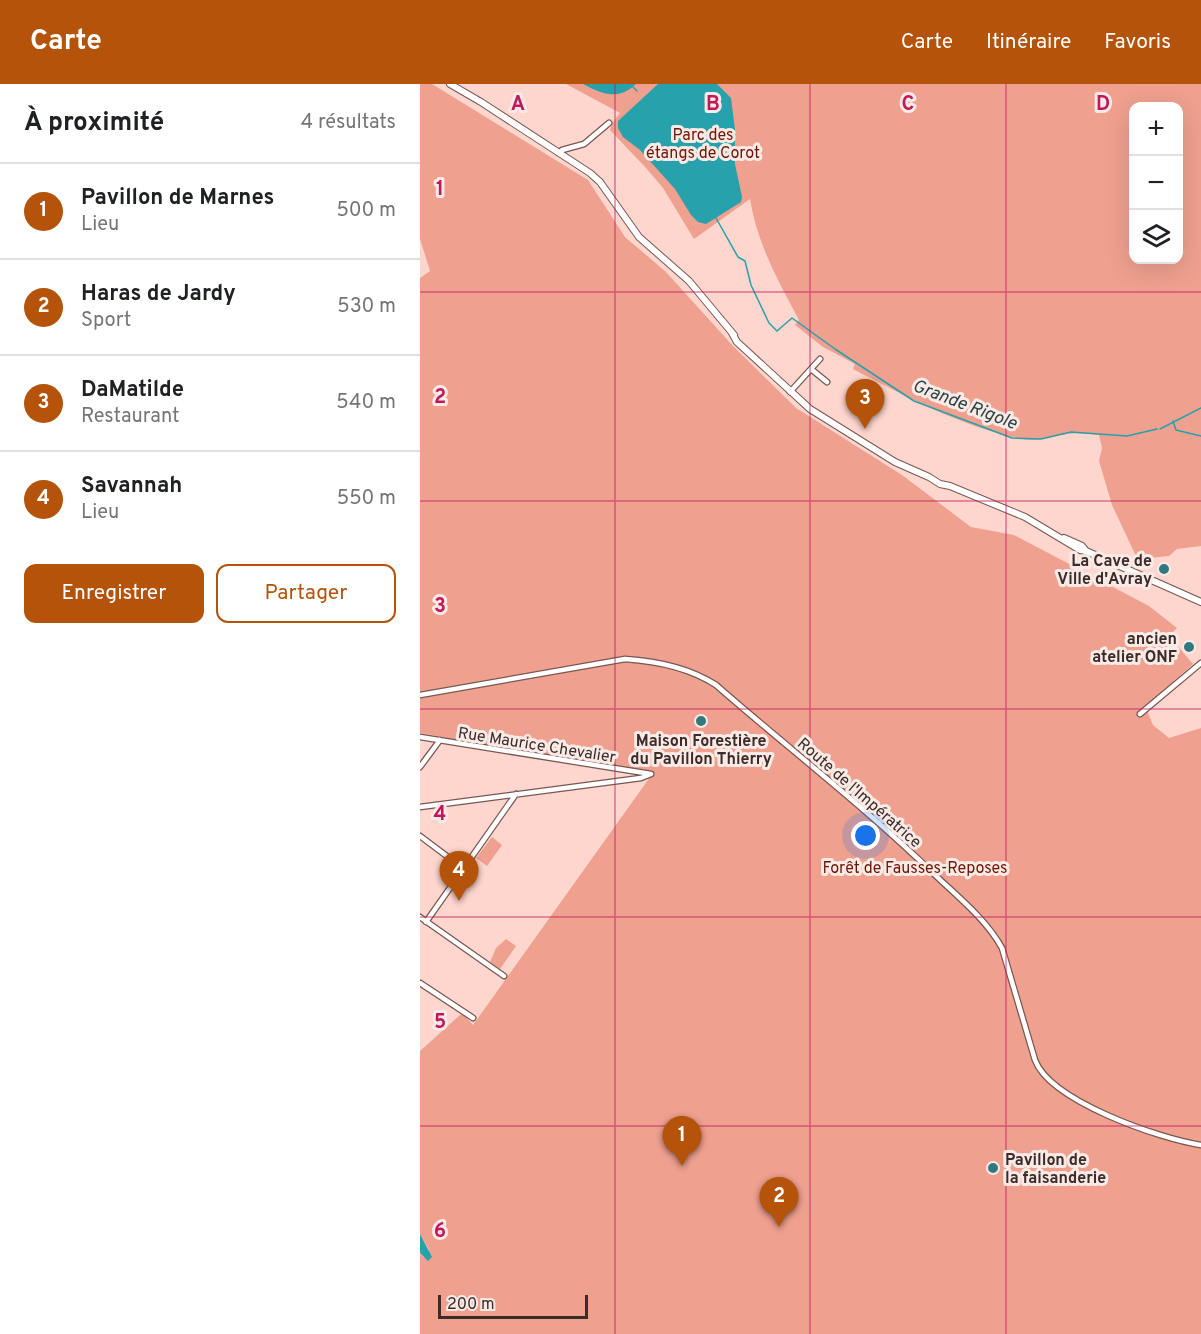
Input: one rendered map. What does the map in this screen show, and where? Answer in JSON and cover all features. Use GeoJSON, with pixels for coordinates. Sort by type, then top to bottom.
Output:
{"type":"FeatureCollection","features":[{"type":"Feature","properties":{"kind":"main road"},"geometry":{"type":"LineString","coordinates":[[450,84],[560,153],[600,182],[639,237],[690,281],[737,342],[810,409],[895,462],[929,477],[942,479],[950,486],[1025,517],[1077,543],[1086,551],[1201,602]]}},
{"type":"Feature","properties":{"kind":"street"},"geometry":{"type":"LineString","coordinates":[[560,153],[562,150],[584,144],[609,123]]}},
{"type":"Feature","properties":{"kind":"street"},"geometry":{"type":"LineString","coordinates":[[790,392],[820,359]]}},
{"type":"Feature","properties":{"kind":"street"},"geometry":{"type":"LineString","coordinates":[[811,369],[827,382]]}},
{"type":"Feature","properties":{"kind":"street","name":"Route de l'Impératrice"},"geometry":{"type":"LineString","coordinates":[[420,695],[625,659],[669,664],[705,678],[896,837],[995,936],[1002,948],[1035,1060],[1044,1076],[1101,1113],[1143,1130],[1201,1145]]}},
{"type":"Feature","properties":{"kind":"street"},"geometry":{"type":"LineString","coordinates":[[1140,714],[1201,663]]}},
{"type":"Feature","properties":{"kind":"street","name":"Rue Maurice Chevalier"},"geometry":{"type":"LineString","coordinates":[[420,737],[651,774],[641,778],[516,794]]}},
{"type":"Feature","properties":{"kind":"street"},"geometry":{"type":"LineString","coordinates":[[420,767],[440,740]]}},
{"type":"Feature","properties":{"kind":"street"},"geometry":{"type":"LineString","coordinates":[[420,807],[516,794]]}},
{"type":"Feature","properties":{"kind":"street"},"geometry":{"type":"LineString","coordinates":[[426,922],[516,794]]}},
{"type":"Feature","properties":{"kind":"street"},"geometry":{"type":"LineString","coordinates":[[420,836],[464,869]]}},
{"type":"Feature","properties":{"kind":"street"},"geometry":{"type":"LineString","coordinates":[[420,917],[504,976]]}},
{"type":"Feature","properties":{"kind":"street"},"geometry":{"type":"LineString","coordinates":[[420,983],[473,1018]]}},
{"type":"Feature","properties":{"kind":"green space","name":"Forêt de Fausses-Reposes"},"geometry":{"type":"Polygon","coordinates":[[[420,84],[432,84],[588,180],[625,237],[666,272],[733,346],[796,408],[902,475],[971,527],[1014,535],[1149,606],[1177,628],[1169,636],[1193,664],[1145,706],[1153,725],[1169,738],[1201,728],[1201,1334],[420,1334],[420,1253],[423,1257],[429,1250],[420,1234],[420,1051],[460,1015],[463,1014],[473,1025],[653,773],[420,733],[420,278],[430,271],[420,239],[420,84]]]}},
{"type":"Feature","properties":{"kind":"green space"},"geometry":{"type":"Polygon","coordinates":[[[566,84],[1201,84],[1201,546],[1177,549],[1169,556],[1140,559],[1135,554],[1112,505],[1099,461],[1102,448],[1099,435],[1071,433],[1028,440],[1000,434],[935,410],[853,369],[855,364],[823,347],[795,325],[799,320],[763,246],[750,199],[694,239],[663,188],[610,130],[620,113],[566,84]]]}},
{"type":"Feature","properties":{"kind":"green space"},"geometry":{"type":"Polygon","coordinates":[[[492,837],[502,845],[487,866],[476,858],[492,837]]]}},
{"type":"Feature","properties":{"kind":"green space"},"geometry":{"type":"Polygon","coordinates":[[[506,939],[516,946],[500,969],[490,962],[496,948],[506,939]]]}},
{"type":"Feature","properties":{"kind":"water"},"geometry":{"type":"Polygon","coordinates":[[[583,84],[636,84],[623,93],[610,94],[583,84]]]}},
{"type":"Feature","properties":{"kind":"water","name":"Parc des étangs de Corot"},"geometry":{"type":"Polygon","coordinates":[[[658,84],[717,84],[731,98],[735,130],[735,164],[742,197],[741,202],[706,224],[698,222],[691,215],[675,189],[640,150],[623,137],[618,128],[618,121],[658,84]]]}},
{"type":"Feature","properties":{"kind":"water"},"geometry":{"type":"Polygon","coordinates":[[[420,1234],[432,1257],[428,1261],[420,1253],[420,1234]]]}},
{"type":"Feature","properties":{"kind":"waterway"},"geometry":{"type":"LineString","coordinates":[[633,87],[637,91]]}},
{"type":"Feature","properties":{"kind":"waterway","name":"Grande Rigole"},"geometry":{"type":"LineString","coordinates":[[716,218],[738,257],[745,261],[751,285],[769,323],[777,331],[792,318],[914,401],[1012,438],[1041,439],[1071,432],[1127,436],[1157,429]]}},
{"type":"Feature","properties":{"kind":"waterway","name":"Grande Rigole"},"geometry":{"type":"LineString","coordinates":[[1160,429],[1201,408]]}},
{"type":"Feature","properties":{"kind":"waterway"},"geometry":{"type":"LineString","coordinates":[[1173,421],[1176,430],[1201,436]]}},
{"type":"Feature","properties":{"kind":"place","name":"DaMatilde"},"geometry":{"type":"Point","coordinates":[865,429]}},
{"type":"Feature","properties":{"kind":"place","name":"La Cave de Ville d'Avray"},"geometry":{"type":"Point","coordinates":[1164,569]}},
{"type":"Feature","properties":{"kind":"place","name":"ancien atelier ONF"},"geometry":{"type":"Point","coordinates":[1189,647]}},
{"type":"Feature","properties":{"kind":"place","name":"Maison Forestière du Pavillon Thierry"},"geometry":{"type":"Point","coordinates":[701,721]}},
{"type":"Feature","properties":{"kind":"place","name":"Savannah"},"geometry":{"type":"Point","coordinates":[459,901]}},
{"type":"Feature","properties":{"kind":"place","name":"Pavillon de Marnes"},"geometry":{"type":"Point","coordinates":[682,1166]}},
{"type":"Feature","properties":{"kind":"place","name":"Pavillon de la faisanderie"},"geometry":{"type":"Point","coordinates":[993,1168]}},
{"type":"Feature","properties":{"kind":"place","name":"Haras de Jardy"},"geometry":{"type":"Point","coordinates":[779,1227]}}]}
